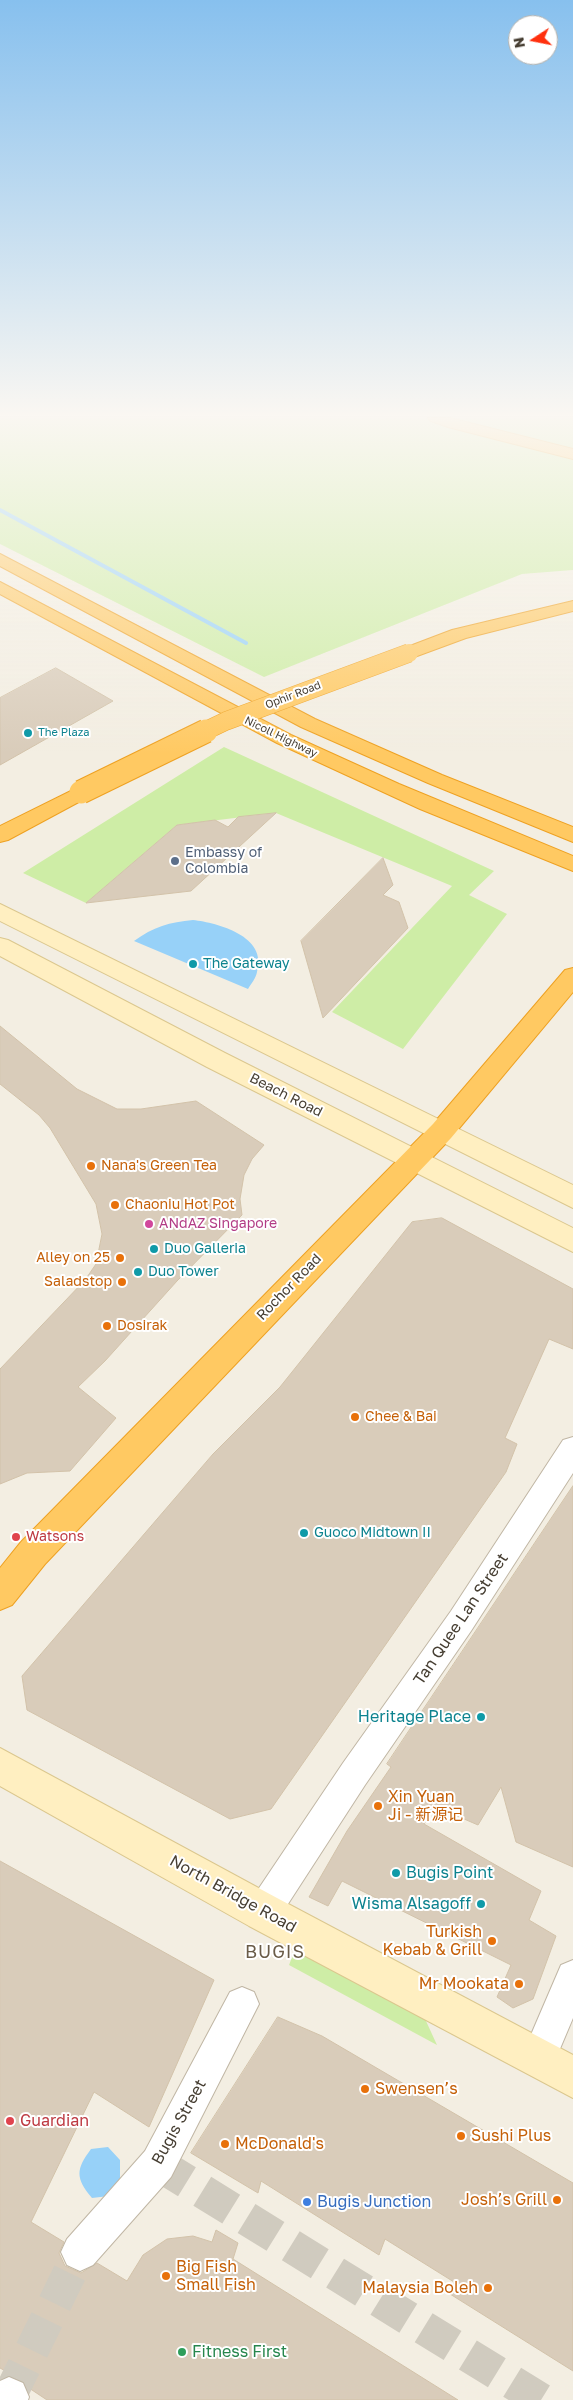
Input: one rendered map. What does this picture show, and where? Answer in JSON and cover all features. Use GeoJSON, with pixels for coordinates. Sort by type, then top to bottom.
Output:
{"type":"FeatureCollection","features":[{"type":"Feature","properties":{"kind":"highway","name":"Nicoll Highway"},"geometry":{"type":"LineString","coordinates":[[0,559],[308,724],[418,772],[573,835]]}},
{"type":"Feature","properties":{"kind":"highway","name":"Nicoll Highway"},"geometry":{"type":"LineString","coordinates":[[0,587],[152,671],[283,738],[426,804],[573,864]]}},
{"type":"Feature","properties":{"kind":"highway","name":"Ophir Road"},"geometry":{"type":"LineString","coordinates":[[0,835],[81,792],[226,721],[460,634],[573,606]]}},
{"type":"Feature","properties":{"kind":"highway","name":"Rochor Road"},"geometry":{"type":"LineString","coordinates":[[0,1594],[39,1546],[412,1159],[442,1131],[573,976]]}},
{"type":"Feature","properties":{"kind":"main road"},"geometry":{"type":"LineString","coordinates":[[0,912],[573,1197]]}},
{"type":"Feature","properties":{"kind":"main road","name":"Beach Road"},"geometry":{"type":"LineString","coordinates":[[0,946],[216,1060],[573,1241]]}},
{"type":"Feature","properties":{"kind":"main road","name":"North Bridge Road"},"geometry":{"type":"LineString","coordinates":[[0,1766],[263,1912],[573,2077]]}},
{"type":"Feature","properties":{"kind":"street","name":"Tan Quee Lan Street"},"geometry":{"type":"LineString","coordinates":[[263,1912],[349,1782],[461,1621],[573,1449]]}},
{"type":"Feature","properties":{"kind":"street"},"geometry":{"type":"LineString","coordinates":[[539,2058],[573,1978]]}},
{"type":"Feature","properties":{"kind":"street","name":"Bugis Street"},"geometry":{"type":"LineString","coordinates":[[80,2252],[158,2164],[242,2004]]}},
{"type":"Feature","properties":{"kind":"green space"},"geometry":{"type":"Polygon","coordinates":[[[0,530],[573,530],[573,570],[522,574],[264,677],[0,544],[0,530]]]}},
{"type":"Feature","properties":{"kind":"green space"},"geometry":{"type":"Polygon","coordinates":[[[224,747],[494,871],[469,895],[507,914],[403,1049],[332,1012],[452,886],[276,813],[177,825],[86,903],[23,873],[224,747]]]}},
{"type":"Feature","properties":{"kind":"green space"},"geometry":{"type":"Polygon","coordinates":[[[302,1932],[422,1996],[426,2021],[437,2045],[289,1965],[302,1932]]]}},
{"type":"Feature","properties":{"kind":"water"},"geometry":{"type":"Polygon","coordinates":[[[193,920],[227,928],[248,941],[255,949],[258,960],[257,972],[255,979],[248,989],[134,941],[162,926],[193,920]]]}},
{"type":"Feature","properties":{"kind":"water"},"geometry":{"type":"Polygon","coordinates":[[[108,2147],[120,2160],[120,2180],[109,2196],[92,2198],[80,2179],[80,2168],[91,2149],[108,2147]]]}},
{"type":"Feature","properties":{"kind":"building","name":"The Plaza"},"geometry":{"type":"Polygon","coordinates":[[[56,668],[113,701],[0,765],[0,698],[56,668]]]}},
{"type":"Feature","properties":{"kind":"building"},"geometry":{"type":"Polygon","coordinates":[[[276,813],[191,891],[86,903],[177,825],[215,820],[228,827],[238,817],[276,813]]]}},
{"type":"Feature","properties":{"kind":"building"},"geometry":{"type":"Polygon","coordinates":[[[383,858],[393,885],[383,895],[399,902],[408,928],[323,1018],[301,941],[383,858]]]}},
{"type":"Feature","properties":{"kind":"building","name":"Duo Galleria"},"geometry":{"type":"Polygon","coordinates":[[[0,1026],[77,1089],[117,1109],[141,1109],[196,1101],[264,1145],[252,1159],[244,1175],[240,1199],[242,1215],[177,1281],[105,1361],[78,1387],[116,1418],[70,1471],[27,1473],[0,1484],[0,1369],[85,1280],[96,1264],[102,1234],[96,1204],[50,1128],[39,1115],[0,1084],[0,1026]]]}},
{"type":"Feature","properties":{"kind":"building","name":"Guoco Midtown II"},"geometry":{"type":"Polygon","coordinates":[[[442,1218],[573,1289],[573,1349],[549,1339],[505,1438],[517,1444],[506,1472],[271,1809],[230,1819],[27,1710],[22,1676],[213,1454],[280,1387],[412,1222],[442,1218]]]}},
{"type":"Feature","properties":{"kind":"building"},"geometry":{"type":"Polygon","coordinates":[[[573,1486],[573,1867],[516,1842],[501,1787],[478,1825],[434,1806],[424,1824],[541,1891],[529,1920],[556,1936],[533,1999],[513,2008],[497,1997],[511,1965],[342,1881],[328,1906],[309,1897],[347,1831],[391,1767],[387,1764],[573,1486]]]}},
{"type":"Feature","properties":{"kind":"building"},"geometry":{"type":"Polygon","coordinates":[[[0,1861],[214,1980],[149,2127],[94,2092],[31,2222],[64,2242],[59,2253],[65,2266],[81,2273],[97,2263],[127,2281],[143,2255],[167,2239],[193,2236],[212,2242],[216,2230],[238,2243],[233,2259],[458,2400],[47,2400],[26,2386],[24,2381],[0,2368],[0,1861]]]}},
{"type":"Feature","properties":{"kind":"building"},"geometry":{"type":"Polygon","coordinates":[[[278,2017],[322,2036],[573,2183],[573,2371],[450,2294],[454,2282],[385,2239],[379,2255],[261,2181],[258,2193],[191,2153],[278,2017]]]}},
{"type":"Feature","properties":{"kind":"waterway"},"geometry":{"type":"LineString","coordinates":[[37,530],[246,643]]}},
{"type":"Feature","properties":{"kind":"tunnel"},"geometry":{"type":"LineString","coordinates":[[158,2164],[541,2400]]}},
{"type":"Feature","properties":{"kind":"tunnel"},"geometry":{"type":"LineString","coordinates":[[9,2397],[80,2252]]}},
{"type":"Feature","properties":{"kind":"place","name":"The Plaza"},"geometry":{"type":"Point","coordinates":[28,733]}},
{"type":"Feature","properties":{"kind":"place","name":"Embassy of Colombia"},"geometry":{"type":"Point","coordinates":[175,861]}},
{"type":"Feature","properties":{"kind":"place","name":"The Gateway"},"geometry":{"type":"Point","coordinates":[193,964]}},
{"type":"Feature","properties":{"kind":"place","name":"Nana's Green Tea"},"geometry":{"type":"Point","coordinates":[91,1166]}},
{"type":"Feature","properties":{"kind":"place","name":"Chaoniu Hot Pot"},"geometry":{"type":"Point","coordinates":[115,1205]}},
{"type":"Feature","properties":{"kind":"place","name":"ANdAZ Singapore"},"geometry":{"type":"Point","coordinates":[149,1224]}},
{"type":"Feature","properties":{"kind":"place","name":"Duo Galleria"},"geometry":{"type":"Point","coordinates":[154,1249]}},
{"type":"Feature","properties":{"kind":"place","name":"Alley on 25"},"geometry":{"type":"Point","coordinates":[120,1258]}},
{"type":"Feature","properties":{"kind":"place","name":"Duo Tower"},"geometry":{"type":"Point","coordinates":[138,1272]}},
{"type":"Feature","properties":{"kind":"place","name":"Saladstop"},"geometry":{"type":"Point","coordinates":[122,1282]}},
{"type":"Feature","properties":{"kind":"place","name":"Dosirak"},"geometry":{"type":"Point","coordinates":[107,1326]}},
{"type":"Feature","properties":{"kind":"place","name":"Chee & Bai"},"geometry":{"type":"Point","coordinates":[355,1417]}},
{"type":"Feature","properties":{"kind":"place","name":"Guoco Midtown II"},"geometry":{"type":"Point","coordinates":[304,1533]}},
{"type":"Feature","properties":{"kind":"place","name":"Watsons"},"geometry":{"type":"Point","coordinates":[16,1537]}},
{"type":"Feature","properties":{"kind":"place","name":"Heritage Place"},"geometry":{"type":"Point","coordinates":[481,1717]}},
{"type":"Feature","properties":{"kind":"place","name":"Xin Yuan Ji - 新源记"},"geometry":{"type":"Point","coordinates":[378,1806]}},
{"type":"Feature","properties":{"kind":"place","name":"Bugis Point"},"geometry":{"type":"Point","coordinates":[396,1873]}},
{"type":"Feature","properties":{"kind":"place","name":"Wisma Alsagoff"},"geometry":{"type":"Point","coordinates":[481,1904]}},
{"type":"Feature","properties":{"kind":"place","name":"Turkish Kebab & Grill"},"geometry":{"type":"Point","coordinates":[492,1941]}},
{"type":"Feature","properties":{"kind":"place","name":"Mr Mookata"},"geometry":{"type":"Point","coordinates":[519,1984]}},
{"type":"Feature","properties":{"kind":"place","name":"Swensen’s"},"geometry":{"type":"Point","coordinates":[365,2089]}},
{"type":"Feature","properties":{"kind":"place","name":"Guardian"},"geometry":{"type":"Point","coordinates":[10,2121]}},
{"type":"Feature","properties":{"kind":"place","name":"Sushi Plus"},"geometry":{"type":"Point","coordinates":[461,2136]}},
{"type":"Feature","properties":{"kind":"place","name":"McDonald's"},"geometry":{"type":"Point","coordinates":[225,2144]}},
{"type":"Feature","properties":{"kind":"place","name":"Josh’s Grill"},"geometry":{"type":"Point","coordinates":[557,2200]}},
{"type":"Feature","properties":{"kind":"place","name":"Bugis Junction"},"geometry":{"type":"Point","coordinates":[307,2202]}},
{"type":"Feature","properties":{"kind":"place","name":"Big Fish Small Fish"},"geometry":{"type":"Point","coordinates":[166,2276]}},
{"type":"Feature","properties":{"kind":"place","name":"Malaysia Boleh"},"geometry":{"type":"Point","coordinates":[488,2288]}},
{"type":"Feature","properties":{"kind":"place","name":"Fitness First"},"geometry":{"type":"Point","coordinates":[182,2352]}},
{"type":"Feature","properties":{"kind":"district","name":"BUGIS"},"geometry":{"type":"Point","coordinates":[275,1952]}}]}
